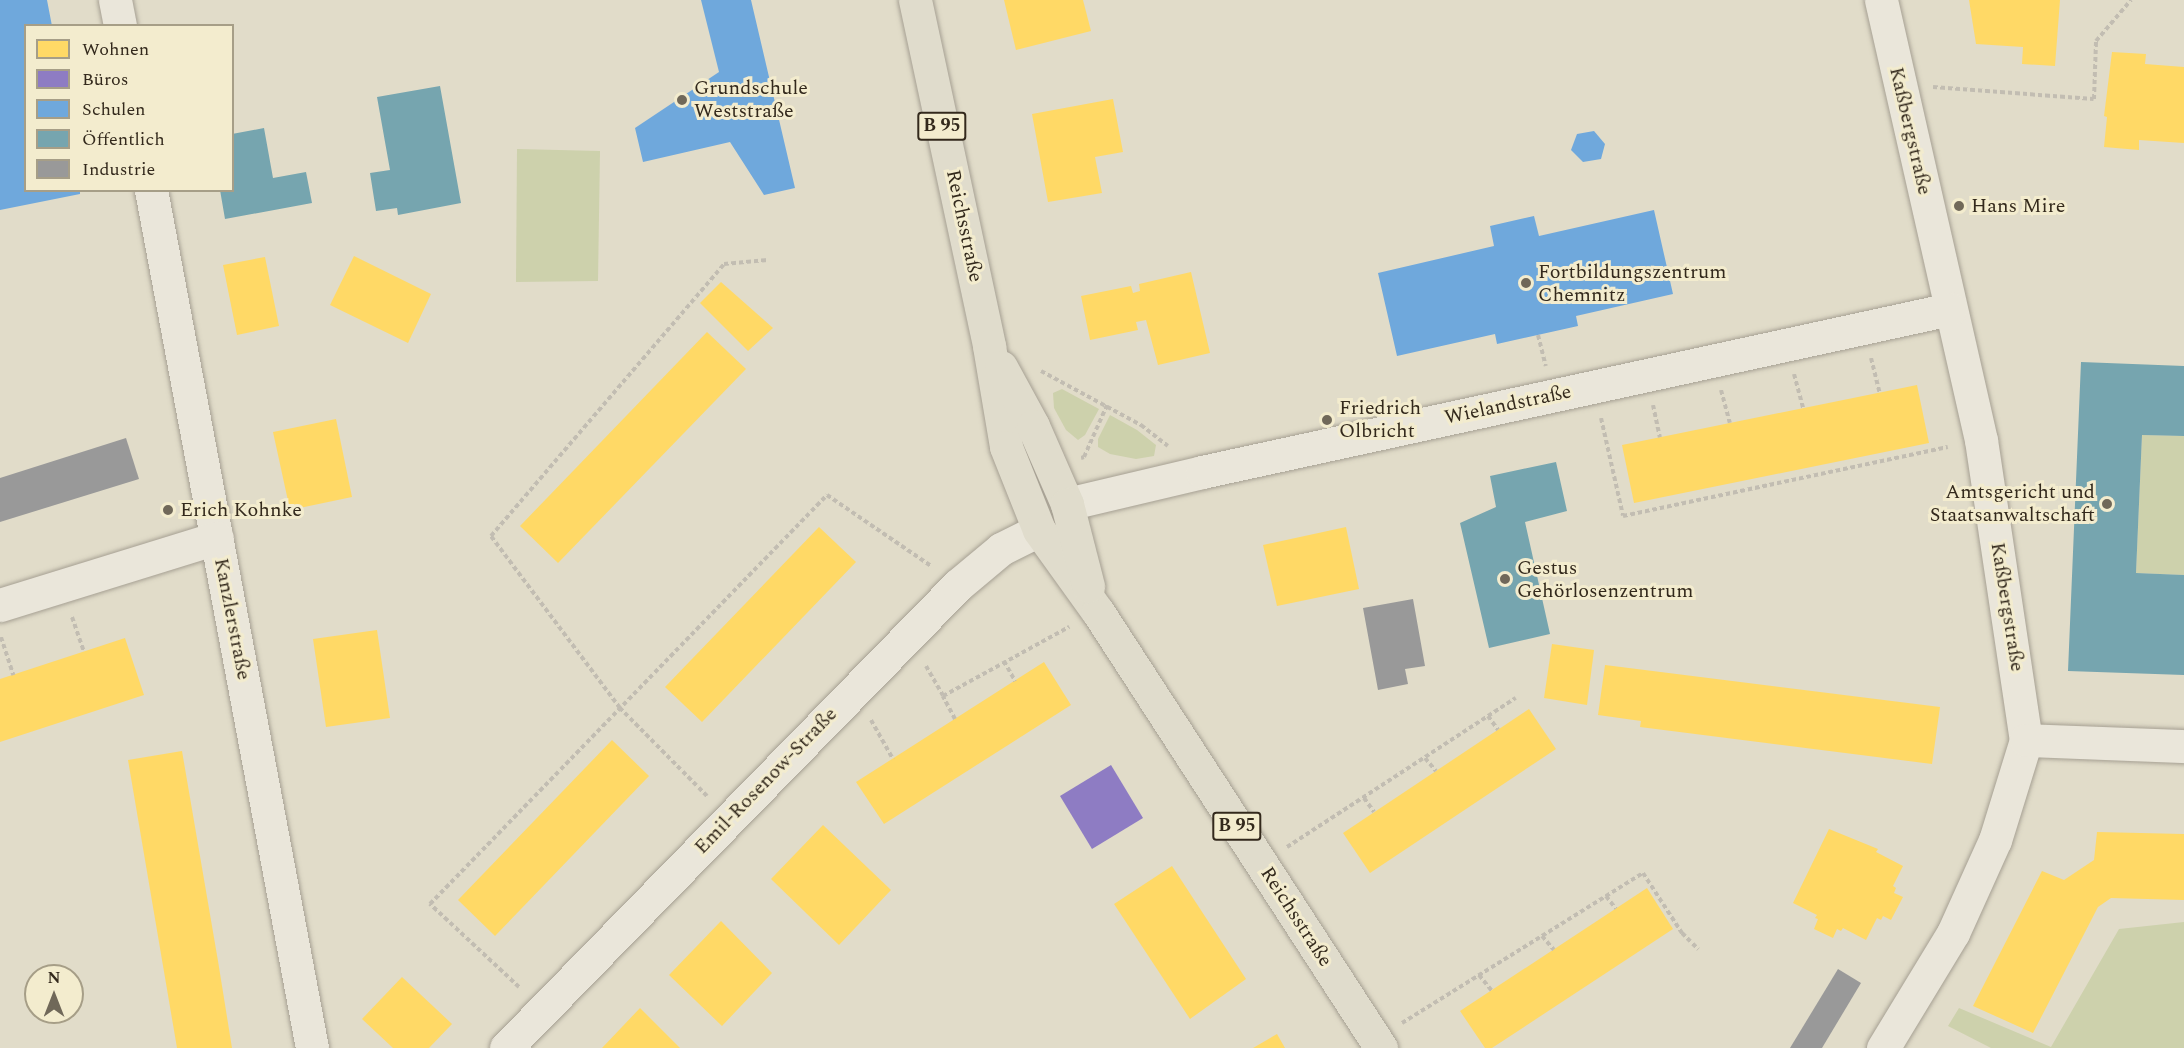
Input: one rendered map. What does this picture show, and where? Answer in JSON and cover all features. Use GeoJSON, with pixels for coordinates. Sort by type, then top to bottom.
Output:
{"type":"FeatureCollection","features":[{"type":"Feature","properties":{"kind":"main road","name":"Reichsstraße"},"geometry":{"type":"LineString","coordinates":[[915,0],[989,346],[1006,447],[1039,530],[1096,608],[1378,1044]]}},
{"type":"Feature","properties":{"kind":"main road","name":"Reichsstraße"},"geometry":{"type":"LineString","coordinates":[[989,346],[1033,426],[1067,504],[1096,608]]}},
{"type":"Feature","properties":{"kind":"street"},"geometry":{"type":"LineString","coordinates":[[115,0],[120,24]]}},
{"type":"Feature","properties":{"kind":"street","name":"Kaßbergstraße"},"geometry":{"type":"LineString","coordinates":[[1881,0],[1950,309],[1982,440],[2026,740],[1995,840],[1957,922],[1883,1048]]}},
{"type":"Feature","properties":{"kind":"street","name":"Kanzlerstraße"},"geometry":{"type":"LineString","coordinates":[[151,192],[312,1048]]}},
{"type":"Feature","properties":{"kind":"street","name":"Wielandstraße"},"geometry":{"type":"LineString","coordinates":[[1067,504],[1202,472],[1950,309]]}},
{"type":"Feature","properties":{"kind":"street","name":"Emil-Rosenow-Straße"},"geometry":{"type":"LineString","coordinates":[[506,1048],[958,585],[1001,549],[1039,530]]}},
{"type":"Feature","properties":{"kind":"street"},"geometry":{"type":"LineString","coordinates":[[0,605],[217,538]]}},
{"type":"Feature","properties":{"kind":"street"},"geometry":{"type":"LineString","coordinates":[[2026,740],[2184,746]]}},
{"type":"Feature","properties":{"kind":"path"},"geometry":{"type":"LineString","coordinates":[[1899,85],[2094,99],[2096,41],[2131,0]]}},
{"type":"Feature","properties":{"kind":"path"},"geometry":{"type":"LineString","coordinates":[[729,818],[620,708],[491,536],[724,264],[768,260]]}},
{"type":"Feature","properties":{"kind":"path"},"geometry":{"type":"LineString","coordinates":[[1036,368],[1141,425],[1202,472]]}},
{"type":"Feature","properties":{"kind":"path"},"geometry":{"type":"LineString","coordinates":[[1593,387],[1623,516],[1982,440]]}},
{"type":"Feature","properties":{"kind":"path"},"geometry":{"type":"LineString","coordinates":[[1075,460],[1084,457],[1107,405]]}},
{"type":"Feature","properties":{"kind":"path"},"geometry":{"type":"LineString","coordinates":[[542,1009],[430,904],[827,495],[934,568]]}},
{"type":"Feature","properties":{"kind":"path"},"geometry":{"type":"LineString","coordinates":[[955,719],[943,696],[1096,608]]}},
{"type":"Feature","properties":{"kind":"path"},"geometry":{"type":"LineString","coordinates":[[71,614],[84,651]]}},
{"type":"Feature","properties":{"kind":"path"},"geometry":{"type":"LineString","coordinates":[[1,636],[13,675]]}},
{"type":"Feature","properties":{"kind":"path"},"geometry":{"type":"LineString","coordinates":[[1004,661],[1015,681]]}},
{"type":"Feature","properties":{"kind":"path"},"geometry":{"type":"LineString","coordinates":[[855,690],[893,759]]}},
{"type":"Feature","properties":{"kind":"path"},"geometry":{"type":"LineString","coordinates":[[1262,864],[1516,698]]}},
{"type":"Feature","properties":{"kind":"path"},"geometry":{"type":"LineString","coordinates":[[1488,716],[1498,730]]}},
{"type":"Feature","properties":{"kind":"path"},"geometry":{"type":"LineString","coordinates":[[1425,758],[1436,771]]}},
{"type":"Feature","properties":{"kind":"path"},"geometry":{"type":"LineString","coordinates":[[1364,798],[1374,812]]}},
{"type":"Feature","properties":{"kind":"path"},"geometry":{"type":"LineString","coordinates":[[1378,1044],[1479,975],[1643,873],[1682,933],[1698,949]]}},
{"type":"Feature","properties":{"kind":"path"},"geometry":{"type":"LineString","coordinates":[[1606,896],[1616,909]]}},
{"type":"Feature","properties":{"kind":"path"},"geometry":{"type":"LineString","coordinates":[[1542,936],[1554,950]]}},
{"type":"Feature","properties":{"kind":"path"},"geometry":{"type":"LineString","coordinates":[[1479,975],[1492,991]]}},
{"type":"Feature","properties":{"kind":"green space"},"geometry":{"type":"Polygon","coordinates":[[[517,149],[600,151],[598,281],[516,282],[517,149]]]}},
{"type":"Feature","properties":{"kind":"green space"},"geometry":{"type":"Polygon","coordinates":[[[1062,389],[1099,409],[1085,435],[1078,440],[1066,430],[1054,408],[1053,393],[1062,389]]]}},
{"type":"Feature","properties":{"kind":"green space"},"geometry":{"type":"Polygon","coordinates":[[[1110,415],[1137,430],[1156,445],[1154,456],[1136,459],[1110,454],[1098,447],[1098,439],[1110,415]]]}},
{"type":"Feature","properties":{"kind":"green space"},"geometry":{"type":"Polygon","coordinates":[[[2142,435],[2184,436],[2184,575],[2136,573],[2142,435]]]}},
{"type":"Feature","properties":{"kind":"green space"},"geometry":{"type":"Polygon","coordinates":[[[2184,922],[2184,1048],[1991,1048],[1948,1026],[1959,1008],[2051,1047],[2119,929],[2184,922]]]}},
{"type":"Feature","properties":{"kind":"building: Wohnen"},"geometry":{"type":"Polygon","coordinates":[[[1004,0],[1083,0],[1091,31],[1016,50],[1004,0]]]}},
{"type":"Feature","properties":{"kind":"building: Wohnen"},"geometry":{"type":"Polygon","coordinates":[[[1969,0],[2060,0],[2055,66],[2022,64],[2023,47],[1976,44],[1969,0]]]}},
{"type":"Feature","properties":{"kind":"building: Wohnen"},"geometry":{"type":"Polygon","coordinates":[[[2112,52],[2146,54],[2145,64],[2184,67],[2184,143],[2139,140],[2139,150],[2104,147],[2107,117],[2104,116],[2112,52]]]}},
{"type":"Feature","properties":{"kind":"building: Wohnen"},"geometry":{"type":"Polygon","coordinates":[[[1113,99],[1123,152],[1095,157],[1102,193],[1048,202],[1032,114],[1113,99]]]}},
{"type":"Feature","properties":{"kind":"building: Wohnen"},"geometry":{"type":"Polygon","coordinates":[[[354,256],[431,294],[408,343],[330,305],[354,256]]]}},
{"type":"Feature","properties":{"kind":"building: Wohnen"},"geometry":{"type":"Polygon","coordinates":[[[265,257],[279,326],[237,335],[223,265],[265,257]]]}},
{"type":"Feature","properties":{"kind":"building: Wohnen"},"geometry":{"type":"Polygon","coordinates":[[[1191,272],[1210,353],[1158,365],[1146,320],[1136,322],[1138,330],[1090,340],[1081,296],[1131,286],[1133,293],[1140,291],[1139,284],[1191,272]]]}},
{"type":"Feature","properties":{"kind":"building: Wohnen"},"geometry":{"type":"Polygon","coordinates":[[[721,282],[773,328],[748,351],[700,303],[721,282]]]}},
{"type":"Feature","properties":{"kind":"building: Wohnen"},"geometry":{"type":"Polygon","coordinates":[[[707,332],[746,369],[558,563],[520,526],[707,332]]]}},
{"type":"Feature","properties":{"kind":"building: Wohnen"},"geometry":{"type":"Polygon","coordinates":[[[1917,385],[1929,443],[1634,503],[1622,445],[1917,385]]]}},
{"type":"Feature","properties":{"kind":"building: Wohnen"},"geometry":{"type":"Polygon","coordinates":[[[336,419],[352,497],[290,510],[273,432],[336,419]]]}},
{"type":"Feature","properties":{"kind":"building: Wohnen"},"geometry":{"type":"Polygon","coordinates":[[[819,527],[856,562],[702,722],[665,687],[819,527]]]}},
{"type":"Feature","properties":{"kind":"building: Wohnen"},"geometry":{"type":"Polygon","coordinates":[[[1346,527],[1359,589],[1277,606],[1263,545],[1346,527]]]}},
{"type":"Feature","properties":{"kind":"building: Wohnen"},"geometry":{"type":"Polygon","coordinates":[[[377,630],[390,718],[326,727],[313,639],[377,630]]]}},
{"type":"Feature","properties":{"kind":"building: Wohnen"},"geometry":{"type":"Polygon","coordinates":[[[125,638],[144,695],[0,742],[0,679],[125,638]]]}},
{"type":"Feature","properties":{"kind":"building: Wohnen"},"geometry":{"type":"Polygon","coordinates":[[[1552,644],[1594,650],[1587,705],[1544,698],[1552,644]]]}},
{"type":"Feature","properties":{"kind":"building: Wohnen"},"geometry":{"type":"Polygon","coordinates":[[[1044,662],[1071,705],[884,824],[856,782],[1044,662]]]}},
{"type":"Feature","properties":{"kind":"building: Wohnen"},"geometry":{"type":"Polygon","coordinates":[[[1605,665],[1940,707],[1932,764],[1640,727],[1641,721],[1598,715],[1605,665]]]}},
{"type":"Feature","properties":{"kind":"building: Wohnen"},"geometry":{"type":"Polygon","coordinates":[[[1529,709],[1556,749],[1370,873],[1343,833],[1529,709]]]}},
{"type":"Feature","properties":{"kind":"building: Wohnen"},"geometry":{"type":"Polygon","coordinates":[[[612,740],[649,776],[495,936],[458,900],[612,740]]]}},
{"type":"Feature","properties":{"kind":"building: Wohnen"},"geometry":{"type":"Polygon","coordinates":[[[182,751],[232,1048],[177,1048],[128,760],[182,751]]]}},
{"type":"Feature","properties":{"kind":"building: Wohnen"},"geometry":{"type":"Polygon","coordinates":[[[823,825],[891,890],[839,945],[771,879],[823,825]]]}},
{"type":"Feature","properties":{"kind":"building: Wohnen"},"geometry":{"type":"Polygon","coordinates":[[[1829,829],[1878,849],[1876,852],[1903,866],[1893,886],[1896,888],[1894,893],[1903,897],[1891,920],[1883,916],[1881,920],[1877,918],[1866,940],[1843,928],[1841,931],[1837,929],[1833,938],[1814,929],[1818,919],[1815,918],[1817,915],[1793,903],[1829,829]]]}},
{"type":"Feature","properties":{"kind":"building: Wohnen"},"geometry":{"type":"Polygon","coordinates":[[[2097,832],[2184,834],[2184,900],[2111,898],[2098,907],[2033,1033],[1973,1006],[2042,871],[2064,880],[2094,860],[2097,832]]]}},
{"type":"Feature","properties":{"kind":"building: Wohnen"},"geometry":{"type":"Polygon","coordinates":[[[1172,866],[1246,979],[1190,1019],[1114,904],[1172,866]]]}},
{"type":"Feature","properties":{"kind":"building: Wohnen"},"geometry":{"type":"Polygon","coordinates":[[[1647,888],[1673,929],[1492,1048],[1485,1048],[1460,1011],[1647,888]]]}},
{"type":"Feature","properties":{"kind":"building: Wohnen"},"geometry":{"type":"Polygon","coordinates":[[[721,921],[772,973],[722,1026],[669,975],[721,921]]]}},
{"type":"Feature","properties":{"kind":"building: Wohnen"},"geometry":{"type":"Polygon","coordinates":[[[402,977],[452,1024],[429,1048],[393,1048],[362,1019],[402,977]]]}},
{"type":"Feature","properties":{"kind":"building: Wohnen"},"geometry":{"type":"Polygon","coordinates":[[[640,1008],[680,1048],[602,1048],[640,1008]]]}},
{"type":"Feature","properties":{"kind":"building: Wohnen"},"geometry":{"type":"Polygon","coordinates":[[[1277,1034],[1285,1048],[1253,1048],[1277,1034]]]}},
{"type":"Feature","properties":{"kind":"building: Büros"},"geometry":{"type":"Polygon","coordinates":[[[1111,765],[1143,818],[1092,849],[1060,796],[1111,765]]]}},
{"type":"Feature","properties":{"kind":"building: Schulen"},"geometry":{"type":"Polygon","coordinates":[[[0,0],[47,0],[52,24],[24,24],[24,192],[80,192],[80,194],[0,210],[0,0]]]}},
{"type":"Feature","properties":{"kind":"building: Schulen"},"geometry":{"type":"Polygon","coordinates":[[[701,0],[751,0],[795,188],[764,195],[730,142],[643,162],[635,128],[719,72],[701,0]]]}},
{"type":"Feature","properties":{"kind":"building: Schulen"},"geometry":{"type":"Polygon","coordinates":[[[1594,131],[1605,144],[1601,159],[1583,162],[1571,150],[1577,134],[1594,131]]]}},
{"type":"Feature","properties":{"kind":"building: Schulen","name":"Fortbildungszentrum Chemnitz"},"geometry":{"type":"Polygon","coordinates":[[[1654,210],[1673,294],[1576,316],[1578,326],[1497,344],[1495,334],[1397,356],[1378,273],[1494,246],[1490,226],[1534,216],[1539,236],[1654,210]]]}},
{"type":"Feature","properties":{"kind":"building: Öffentlich"},"geometry":{"type":"Polygon","coordinates":[[[440,86],[461,203],[398,215],[397,208],[376,211],[370,173],[390,170],[377,97],[440,86]]]}},
{"type":"Feature","properties":{"kind":"building: Öffentlich"},"geometry":{"type":"Polygon","coordinates":[[[264,128],[273,178],[306,172],[312,203],[225,219],[220,192],[234,192],[234,134],[264,128]]]}},
{"type":"Feature","properties":{"kind":"building: Öffentlich","name":"Amtsgericht und Staatsanwaltschaft"},"geometry":{"type":"Polygon","coordinates":[[[2081,362],[2184,366],[2184,436],[2142,435],[2136,573],[2184,575],[2184,675],[2068,671],[2081,362]]]}},
{"type":"Feature","properties":{"kind":"building: Öffentlich","name":"Gestus Gehörlosenzentrum"},"geometry":{"type":"Polygon","coordinates":[[[1556,462],[1567,511],[1525,522],[1550,634],[1489,648],[1460,523],[1496,507],[1490,476],[1556,462]]]}},
{"type":"Feature","properties":{"kind":"building: Industrie"},"geometry":{"type":"Polygon","coordinates":[[[126,438],[139,479],[0,522],[0,478],[126,438]]]}},
{"type":"Feature","properties":{"kind":"building: Industrie"},"geometry":{"type":"Polygon","coordinates":[[[1413,599],[1425,666],[1405,669],[1408,684],[1378,690],[1363,608],[1413,599]]]}},
{"type":"Feature","properties":{"kind":"building: Industrie"},"geometry":{"type":"Polygon","coordinates":[[[1838,969],[1861,983],[1822,1048],[1790,1048],[1838,969]]]}},
{"type":"Feature","properties":{"kind":"place","name":"Grundschule Weststraße"},"geometry":{"type":"Point","coordinates":[682,100]}},
{"type":"Feature","properties":{"kind":"place","name":"Hans Mire"},"geometry":{"type":"Point","coordinates":[1959,206]}},
{"type":"Feature","properties":{"kind":"place","name":"Fortbildungszentrum Chemnitz"},"geometry":{"type":"Point","coordinates":[1526,283]}},
{"type":"Feature","properties":{"kind":"place","name":"Friedrich Olbricht"},"geometry":{"type":"Point","coordinates":[1327,420]}},
{"type":"Feature","properties":{"kind":"place","name":"Amtsgericht und Staatsanwaltschaft"},"geometry":{"type":"Point","coordinates":[2107,504]}},
{"type":"Feature","properties":{"kind":"place","name":"Erich Kohnke"},"geometry":{"type":"Point","coordinates":[168,510]}},
{"type":"Feature","properties":{"kind":"place","name":"Gestus Gehörlosenzentrum"},"geometry":{"type":"Point","coordinates":[1505,579]}}]}
